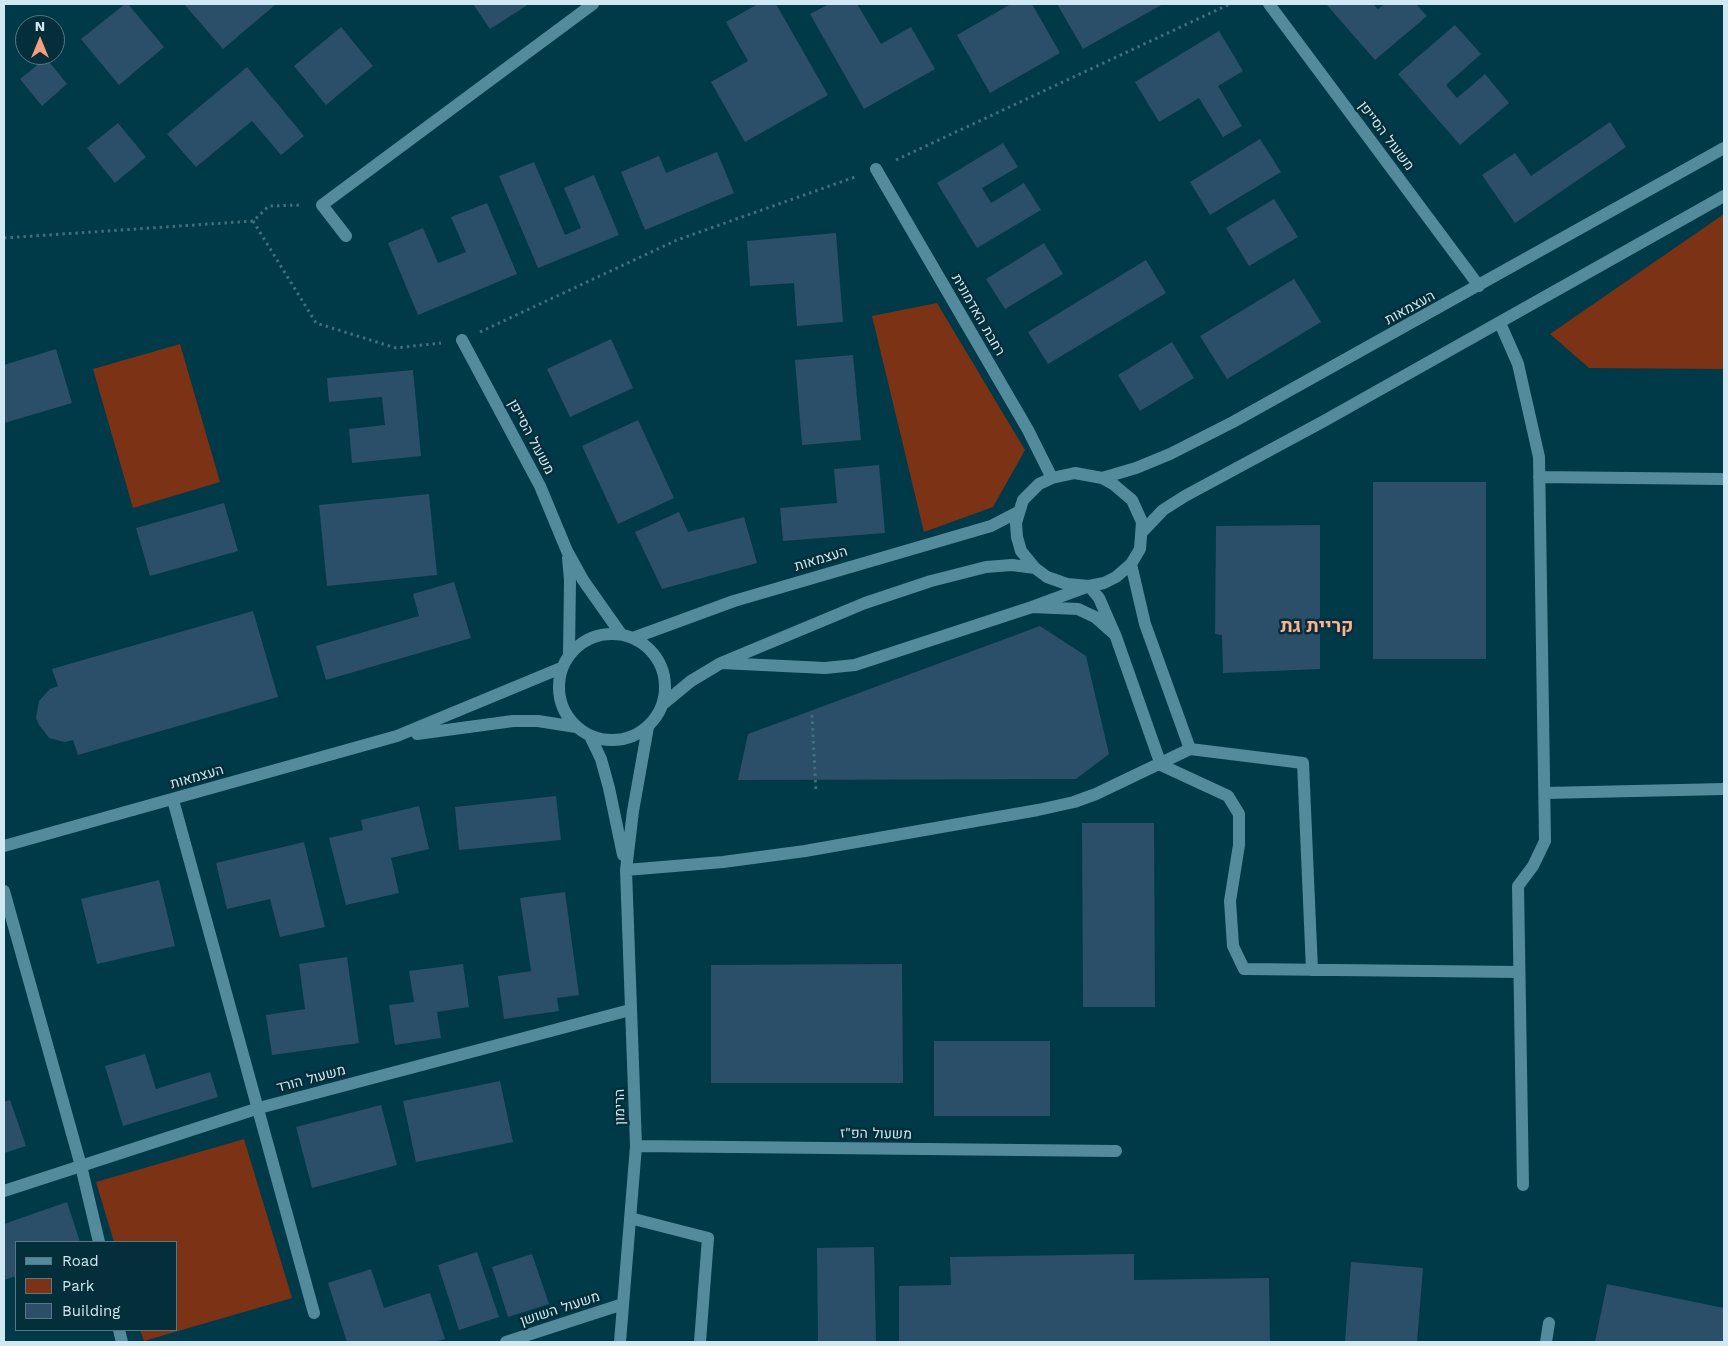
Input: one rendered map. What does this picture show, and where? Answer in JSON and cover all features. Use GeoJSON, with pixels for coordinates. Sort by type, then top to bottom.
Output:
{"type":"FeatureCollection","features":[{"type":"Feature","properties":{"kind":"street"},"geometry":{"type":"LineString","coordinates":[[346,236],[322,205],[593,4]]}},
{"type":"Feature","properties":{"kind":"street","name":"משעול הסייפן"},"geometry":{"type":"LineString","coordinates":[[1269,4],[1479,286]]}},
{"type":"Feature","properties":{"kind":"street","name":"העצמאות"},"geometry":{"type":"LineString","coordinates":[[1102,478],[1136,468],[1170,454],[1233,422],[1724,148]]}},
{"type":"Feature","properties":{"kind":"street","name":"רחבת האדמונית"},"geometry":{"type":"LineString","coordinates":[[876,169],[1028,430],[1052,478]]}},
{"type":"Feature","properties":{"kind":"street"},"geometry":{"type":"LineString","coordinates":[[1142,531],[1163,510],[1184,496],[1324,422],[1724,196]]}},
{"type":"Feature","properties":{"kind":"street"},"geometry":{"type":"LineString","coordinates":[[1500,323],[1518,364],[1539,456],[1545,841],[1533,866],[1518,886],[1523,1185]]}},
{"type":"Feature","properties":{"kind":"street","name":"משעול הסייפן"},"geometry":{"type":"LineString","coordinates":[[462,340],[540,486],[568,551],[583,580],[627,636]]}},
{"type":"Feature","properties":{"kind":"street"},"geometry":{"type":"LineString","coordinates":[[721,663],[825,668],[856,665],[1116,577],[1131,564],[1140,549],[1142,531],[1140,516],[1132,500],[1113,484],[1102,478],[1075,473],[1052,478],[1031,491],[1023,500],[1018,512],[1017,537],[1021,551],[1035,568],[1047,577],[1067,584],[1089,586]]}},
{"type":"Feature","properties":{"kind":"street"},"geometry":{"type":"LineString","coordinates":[[1539,477],[1724,479]]}},
{"type":"Feature","properties":{"kind":"street","name":"העצמאות"},"geometry":{"type":"LineString","coordinates":[[627,636],[734,601],[991,526],[1018,512]]}},
{"type":"Feature","properties":{"kind":"street","name":"משעול הסייפן"},"geometry":{"type":"LineString","coordinates":[[568,551],[570,580],[569,654]]}},
{"type":"Feature","properties":{"kind":"street"},"geometry":{"type":"LineString","coordinates":[[1131,564],[1145,624],[1190,750]]}},
{"type":"Feature","properties":{"kind":"street"},"geometry":{"type":"LineString","coordinates":[[663,704],[691,681],[721,663],[865,603],[931,581],[986,567],[1012,565],[1035,568]]}},
{"type":"Feature","properties":{"kind":"street"},"geometry":{"type":"LineString","coordinates":[[1089,586],[1107,613],[1161,765],[1228,796],[1239,814],[1239,845],[1230,901],[1233,946],[1244,969],[1519,972]]}},
{"type":"Feature","properties":{"kind":"street"},"geometry":{"type":"LineString","coordinates":[[1032,607],[1078,609],[1108,627],[1116,637]]}},
{"type":"Feature","properties":{"kind":"street"},"geometry":{"type":"LineString","coordinates":[[606,633],[627,636],[652,652],[664,673],[666,688],[663,704],[657,716],[648,727],[635,735],[620,740],[590,736],[576,727],[566,715],[559,700],[558,684],[561,668],[569,654],[580,644],[592,637],[606,633]]}},
{"type":"Feature","properties":{"kind":"street","name":"העצמאות"},"geometry":{"type":"LineString","coordinates":[[4,846],[397,736],[561,668]]}},
{"type":"Feature","properties":{"kind":"street","name":"העצמאות"},"geometry":{"type":"LineString","coordinates":[[397,736],[513,721],[538,721],[576,727]]}},
{"type":"Feature","properties":{"kind":"street","name":"הרימון"},"geometry":{"type":"LineString","coordinates":[[620,1342],[636,1146],[626,870],[633,810],[648,727]]}},
{"type":"Feature","properties":{"kind":"street","name":"הרימון"},"geometry":{"type":"LineString","coordinates":[[590,736],[601,760],[610,788],[626,870]]}},
{"type":"Feature","properties":{"kind":"street"},"geometry":{"type":"LineString","coordinates":[[626,870],[763,857],[1074,802],[1161,765],[1190,750],[1303,763],[1312,970]]}},
{"type":"Feature","properties":{"kind":"street"},"geometry":{"type":"LineString","coordinates":[[1544,792],[1724,789]]}},
{"type":"Feature","properties":{"kind":"street"},"geometry":{"type":"LineString","coordinates":[[173,800],[314,1313]]}},
{"type":"Feature","properties":{"kind":"street"},"geometry":{"type":"LineString","coordinates":[[4,891],[81,1166],[99,1241]]}},
{"type":"Feature","properties":{"kind":"street","name":"משעול הורד"},"geometry":{"type":"LineString","coordinates":[[4,1191],[258,1108],[630,1010]]}},
{"type":"Feature","properties":{"kind":"street","name":"משעול הפ\"ז"},"geometry":{"type":"LineString","coordinates":[[636,1146],[1116,1151]]}},
{"type":"Feature","properties":{"kind":"street"},"geometry":{"type":"LineString","coordinates":[[630,1218],[708,1238],[700,1342]]}},
{"type":"Feature","properties":{"kind":"street","name":"משעול השושן"},"geometry":{"type":"LineString","coordinates":[[506,1342],[623,1304]]}},
{"type":"Feature","properties":{"kind":"street"},"geometry":{"type":"LineString","coordinates":[[1546,1342],[1549,1323]]}},
{"type":"Feature","properties":{"kind":"path"},"geometry":{"type":"LineString","coordinates":[[253,221],[316,323],[396,348],[462,340],[677,240],[876,169],[1230,4]]}},
{"type":"Feature","properties":{"kind":"path"},"geometry":{"type":"LineString","coordinates":[[4,238],[253,221],[269,206],[322,205]]}},
{"type":"Feature","properties":{"kind":"path"},"geometry":{"type":"LineString","coordinates":[[812,715],[816,792]]}},
{"type":"Feature","properties":{"kind":"green space"},"geometry":{"type":"Polygon","coordinates":[[[1724,214],[1724,369],[1589,368],[1550,334],[1724,214]]]}},
{"type":"Feature","properties":{"kind":"green space"},"geometry":{"type":"Polygon","coordinates":[[[937,303],[1025,450],[993,507],[924,532],[872,316],[937,303]]]}},
{"type":"Feature","properties":{"kind":"green space"},"geometry":{"type":"Polygon","coordinates":[[[180,344],[220,482],[133,508],[93,369],[180,344]]]}},
{"type":"Feature","properties":{"kind":"green space"},"geometry":{"type":"Polygon","coordinates":[[[244,1139],[292,1298],[144,1341],[140,1331],[178,1331],[178,1241],[114,1241],[96,1182],[244,1139]]]}},
{"type":"Feature","properties":{"kind":"building"},"geometry":{"type":"Polygon","coordinates":[[[125,4],[128,4],[164,47],[119,85],[81,39],[125,4]]]}},
{"type":"Feature","properties":{"kind":"building"},"geometry":{"type":"Polygon","coordinates":[[[184,4],[276,4],[223,49],[184,4]]]}},
{"type":"Feature","properties":{"kind":"building"},"geometry":{"type":"Polygon","coordinates":[[[473,4],[529,4],[490,29],[473,4]]]}},
{"type":"Feature","properties":{"kind":"building"},"geometry":{"type":"Polygon","coordinates":[[[758,4],[776,4],[828,95],[745,142],[711,82],[748,61],[726,22],[758,4]]]}},
{"type":"Feature","properties":{"kind":"building"},"geometry":{"type":"Polygon","coordinates":[[[829,4],[857,4],[881,44],[911,27],[935,69],[864,109],[810,14],[829,4]]]}},
{"type":"Feature","properties":{"kind":"building"},"geometry":{"type":"Polygon","coordinates":[[[1011,4],[1032,4],[1060,53],[990,93],[957,35],[1011,4]]]}},
{"type":"Feature","properties":{"kind":"building"},"geometry":{"type":"Polygon","coordinates":[[[1057,4],[1163,4],[1083,49],[1057,4]]]}},
{"type":"Feature","properties":{"kind":"building"},"geometry":{"type":"Polygon","coordinates":[[[1326,4],[1373,4],[1378,9],[1385,4],[1416,4],[1427,16],[1375,60],[1326,4]]]}},
{"type":"Feature","properties":{"kind":"building"},"geometry":{"type":"Polygon","coordinates":[[[1455,25],[1481,54],[1446,85],[1457,98],[1485,74],[1509,103],[1460,145],[1398,74],[1455,25]]]}},
{"type":"Feature","properties":{"kind":"building"},"geometry":{"type":"Polygon","coordinates":[[[341,27],[373,66],[326,105],[294,66],[341,27]]]}},
{"type":"Feature","properties":{"kind":"building"},"geometry":{"type":"Polygon","coordinates":[[[1219,31],[1243,71],[1218,86],[1242,126],[1223,137],[1199,98],[1159,122],[1135,82],[1219,31]]]}},
{"type":"Feature","properties":{"kind":"building"},"geometry":{"type":"Polygon","coordinates":[[[37,65],[52,65],[67,84],[42,106],[20,79],[37,65]]]}},
{"type":"Feature","properties":{"kind":"building"},"geometry":{"type":"Polygon","coordinates":[[[247,67],[304,136],[281,155],[252,121],[196,167],[167,134],[247,67]]]}},
{"type":"Feature","properties":{"kind":"building"},"geometry":{"type":"Polygon","coordinates":[[[1610,122],[1626,147],[1515,223],[1482,175],[1515,153],[1531,176],[1610,122]]]}},
{"type":"Feature","properties":{"kind":"building"},"geometry":{"type":"Polygon","coordinates":[[[118,123],[146,157],[115,183],[87,148],[118,123]]]}},
{"type":"Feature","properties":{"kind":"building"},"geometry":{"type":"Polygon","coordinates":[[[1260,139],[1281,172],[1210,215],[1190,182],[1260,139]]]}},
{"type":"Feature","properties":{"kind":"building"},"geometry":{"type":"Polygon","coordinates":[[[1003,143],[1018,167],[982,188],[991,203],[1024,183],[1041,210],[977,248],[937,183],[1003,143]]]}},
{"type":"Feature","properties":{"kind":"building"},"geometry":{"type":"Polygon","coordinates":[[[717,152],[734,193],[645,230],[621,172],[659,156],[666,173],[717,152]]]}},
{"type":"Feature","properties":{"kind":"building"},"geometry":{"type":"Polygon","coordinates":[[[534,162],[565,235],[581,228],[564,188],[594,175],[619,235],[538,268],[499,176],[534,162]]]}},
{"type":"Feature","properties":{"kind":"building"},"geometry":{"type":"Polygon","coordinates":[[[1274,199],[1298,237],[1249,266],[1226,228],[1274,199]]]}},
{"type":"Feature","properties":{"kind":"building"},"geometry":{"type":"Polygon","coordinates":[[[487,203],[517,274],[418,315],[388,243],[423,228],[438,263],[466,252],[451,217],[487,203]]]}},
{"type":"Feature","properties":{"kind":"building"},"geometry":{"type":"Polygon","coordinates":[[[836,233],[843,322],[797,326],[794,283],[750,286],[747,241],[836,233]]]}},
{"type":"Feature","properties":{"kind":"building"},"geometry":{"type":"Polygon","coordinates":[[[1044,243],[1063,274],[1005,309],[986,279],[1044,243]]]}},
{"type":"Feature","properties":{"kind":"building"},"geometry":{"type":"Polygon","coordinates":[[[1146,260],[1166,293],[1048,364],[1028,332],[1146,260]]]}},
{"type":"Feature","properties":{"kind":"building"},"geometry":{"type":"Polygon","coordinates":[[[1294,279],[1321,322],[1227,379],[1200,336],[1294,279]]]}},
{"type":"Feature","properties":{"kind":"building"},"geometry":{"type":"Polygon","coordinates":[[[611,339],[633,388],[570,417],[547,369],[611,339]]]}},
{"type":"Feature","properties":{"kind":"building"},"geometry":{"type":"Polygon","coordinates":[[[1172,342],[1194,378],[1140,411],[1118,375],[1172,342]]]}},
{"type":"Feature","properties":{"kind":"building"},"geometry":{"type":"Polygon","coordinates":[[[56,349],[72,403],[4,423],[4,365],[56,349]]]}},
{"type":"Feature","properties":{"kind":"building"},"geometry":{"type":"Polygon","coordinates":[[[853,355],[861,440],[802,445],[795,360],[853,355]]]}},
{"type":"Feature","properties":{"kind":"building"},"geometry":{"type":"Polygon","coordinates":[[[413,370],[421,456],[352,463],[349,429],[385,425],[382,397],[329,402],[327,378],[413,370]]]}},
{"type":"Feature","properties":{"kind":"building"},"geometry":{"type":"Polygon","coordinates":[[[638,420],[674,498],[618,524],[582,446],[638,420]]]}},
{"type":"Feature","properties":{"kind":"building"},"geometry":{"type":"Polygon","coordinates":[[[879,465],[885,533],[783,541],[780,508],[837,503],[834,469],[879,465]]]}},
{"type":"Feature","properties":{"kind":"building"},"geometry":{"type":"Polygon","coordinates":[[[1373,482],[1486,482],[1486,659],[1373,659],[1373,482]]]}},
{"type":"Feature","properties":{"kind":"building"},"geometry":{"type":"Polygon","coordinates":[[[429,494],[437,575],[327,586],[319,505],[429,494]]]}},
{"type":"Feature","properties":{"kind":"building"},"geometry":{"type":"Polygon","coordinates":[[[224,503],[238,551],[150,576],[136,528],[224,503]]]}},
{"type":"Feature","properties":{"kind":"building"},"geometry":{"type":"Polygon","coordinates":[[[679,512],[688,532],[744,517],[757,563],[662,589],[635,532],[679,512]]]}},
{"type":"Feature","properties":{"kind":"building"},"geometry":{"type":"Polygon","coordinates":[[[1320,525],[1320,669],[1223,673],[1222,635],[1215,634],[1216,526],[1320,525]]]}},
{"type":"Feature","properties":{"kind":"building"},"geometry":{"type":"Polygon","coordinates":[[[454,582],[471,638],[326,680],[316,646],[419,616],[413,594],[454,582]]]}},
{"type":"Feature","properties":{"kind":"building"},"geometry":{"type":"Polygon","coordinates":[[[253,611],[278,697],[78,755],[73,740],[65,742],[49,738],[39,725],[36,718],[39,701],[50,689],[58,686],[52,669],[253,611]]]}},
{"type":"Feature","properties":{"kind":"building"},"geometry":{"type":"Polygon","coordinates":[[[1040,626],[1086,656],[1109,754],[1076,779],[738,780],[748,734],[1040,626]]]}},
{"type":"Feature","properties":{"kind":"building"},"geometry":{"type":"Polygon","coordinates":[[[556,796],[561,840],[459,850],[455,807],[556,796]]]}},
{"type":"Feature","properties":{"kind":"building"},"geometry":{"type":"Polygon","coordinates":[[[419,806],[429,849],[391,858],[399,893],[346,905],[329,838],[363,830],[361,820],[419,806]]]}},
{"type":"Feature","properties":{"kind":"building"},"geometry":{"type":"Polygon","coordinates":[[[1082,823],[1154,823],[1155,1007],[1083,1007],[1082,823]]]}},
{"type":"Feature","properties":{"kind":"building"},"geometry":{"type":"Polygon","coordinates":[[[304,842],[325,927],[280,937],[270,899],[227,909],[216,863],[304,842]]]}},
{"type":"Feature","properties":{"kind":"building"},"geometry":{"type":"Polygon","coordinates":[[[159,880],[175,946],[97,964],[81,899],[159,880]]]}},
{"type":"Feature","properties":{"kind":"building"},"geometry":{"type":"Polygon","coordinates":[[[565,892],[579,995],[557,998],[559,1011],[504,1019],[498,976],[531,971],[520,898],[565,892]]]}},
{"type":"Feature","properties":{"kind":"building"},"geometry":{"type":"Polygon","coordinates":[[[347,957],[359,1043],[272,1055],[266,1015],[305,1009],[299,964],[347,957]]]}},
{"type":"Feature","properties":{"kind":"building"},"geometry":{"type":"Polygon","coordinates":[[[463,964],[469,1007],[437,1012],[441,1038],[395,1045],[389,1005],[414,1002],[409,971],[463,964]]]}},
{"type":"Feature","properties":{"kind":"building"},"geometry":{"type":"Polygon","coordinates":[[[902,964],[903,1083],[711,1083],[711,965],[902,964]]]}},
{"type":"Feature","properties":{"kind":"building"},"geometry":{"type":"Polygon","coordinates":[[[934,1041],[1050,1041],[1050,1116],[934,1116],[934,1041]]]}},
{"type":"Feature","properties":{"kind":"building"},"geometry":{"type":"Polygon","coordinates":[[[145,1054],[156,1089],[210,1072],[218,1097],[123,1126],[105,1066],[145,1054]]]}},
{"type":"Feature","properties":{"kind":"building"},"geometry":{"type":"Polygon","coordinates":[[[500,1081],[513,1142],[416,1162],[403,1101],[500,1081]]]}},
{"type":"Feature","properties":{"kind":"building"},"geometry":{"type":"Polygon","coordinates":[[[10,1100],[26,1146],[4,1153],[4,1102],[10,1100]]]}},
{"type":"Feature","properties":{"kind":"building"},"geometry":{"type":"Polygon","coordinates":[[[381,1105],[397,1165],[312,1188],[296,1127],[381,1105]]]}},
{"type":"Feature","properties":{"kind":"building"},"geometry":{"type":"Polygon","coordinates":[[[67,1202],[80,1241],[15,1241],[15,1276],[4,1280],[4,1224],[67,1202]]]}},
{"type":"Feature","properties":{"kind":"building"},"geometry":{"type":"Polygon","coordinates":[[[874,1247],[876,1342],[818,1342],[817,1248],[874,1247]]]}},
{"type":"Feature","properties":{"kind":"building"},"geometry":{"type":"Polygon","coordinates":[[[477,1252],[499,1317],[459,1330],[438,1265],[477,1252]]]}},
{"type":"Feature","properties":{"kind":"building"},"geometry":{"type":"Polygon","coordinates":[[[532,1254],[549,1304],[508,1317],[492,1267],[532,1254]]]}},
{"type":"Feature","properties":{"kind":"building"},"geometry":{"type":"Polygon","coordinates":[[[1134,1254],[1134,1280],[1269,1278],[1270,1342],[899,1342],[899,1286],[951,1285],[950,1257],[1134,1254]]]}},
{"type":"Feature","properties":{"kind":"building"},"geometry":{"type":"Polygon","coordinates":[[[1351,1262],[1423,1268],[1417,1342],[1345,1342],[1351,1262]]]}},
{"type":"Feature","properties":{"kind":"building"},"geometry":{"type":"Polygon","coordinates":[[[371,1269],[384,1308],[430,1293],[445,1339],[434,1342],[347,1342],[328,1283],[371,1269]]]}},
{"type":"Feature","properties":{"kind":"building"},"geometry":{"type":"Polygon","coordinates":[[[1607,1284],[1724,1308],[1724,1342],[1595,1342],[1607,1284]]]}},
{"type":"Feature","properties":{"kind":"district","name":"קריית גת"},"geometry":{"type":"Point","coordinates":[1317,626]}}]}
